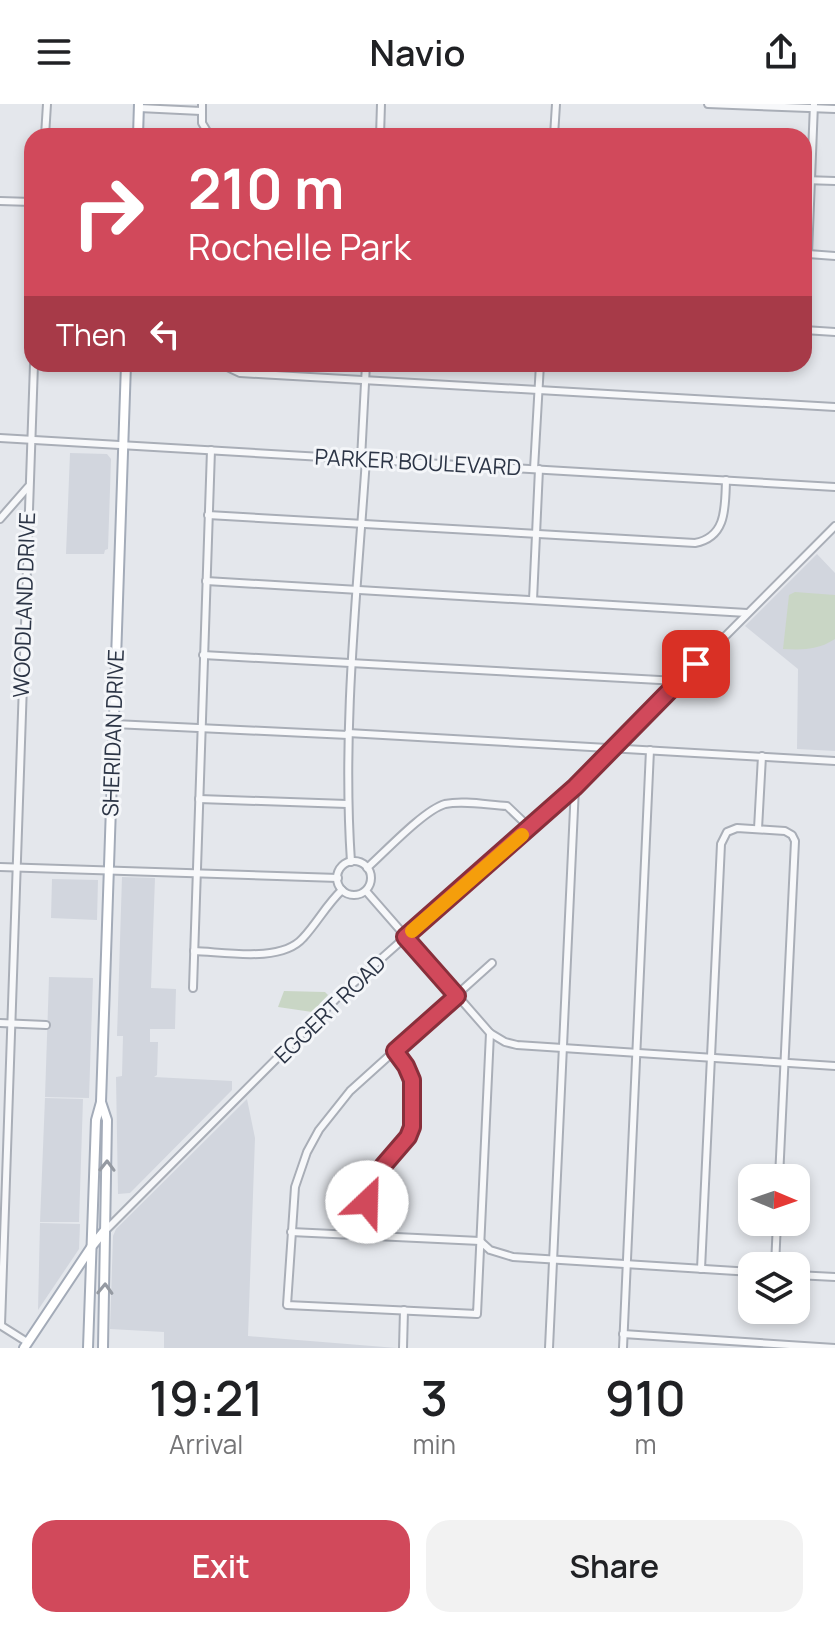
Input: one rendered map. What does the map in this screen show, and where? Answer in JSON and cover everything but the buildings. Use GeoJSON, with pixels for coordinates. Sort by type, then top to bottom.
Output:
{"type":"FeatureCollection","features":[{"type":"Feature","properties":{"kind":"main road"},"geometry":{"type":"LineString","coordinates":[[138,128],[139,106]]}},
{"type":"Feature","properties":{"kind":"main road","name":"SHERIDAN DRIVE"},"geometry":{"type":"LineString","coordinates":[[88,1348],[96,1120],[101,1102],[126,372]]}},
{"type":"Feature","properties":{"kind":"main road","name":"SHERIDAN DRIVE"},"geometry":{"type":"LineString","coordinates":[[101,1102],[107,1120],[103,1348]]}},
{"type":"Feature","properties":{"kind":"main road","name":"EGGERT ROAD"},"geometry":{"type":"LineString","coordinates":[[25,1345],[106,1230]]}},
{"type":"Feature","properties":{"kind":"street"},"geometry":{"type":"LineString","coordinates":[[46,128],[47,104]]}},
{"type":"Feature","properties":{"kind":"street"},"geometry":{"type":"LineString","coordinates":[[380,128],[381,104]]}},
{"type":"Feature","properties":{"kind":"street"},"geometry":{"type":"LineString","coordinates":[[554,128],[556,104]]}},
{"type":"Feature","properties":{"kind":"street"},"geometry":{"type":"LineString","coordinates":[[708,104],[835,109]]}},
{"type":"Feature","properties":{"kind":"street"},"geometry":{"type":"LineString","coordinates":[[139,106],[201,107],[205,128]]}},
{"type":"Feature","properties":{"kind":"street"},"geometry":{"type":"LineString","coordinates":[[812,131],[814,106]]}},
{"type":"Feature","properties":{"kind":"street"},"geometry":{"type":"LineString","coordinates":[[812,180],[835,181]]}},
{"type":"Feature","properties":{"kind":"street"},"geometry":{"type":"LineString","coordinates":[[0,201],[24,202]]}},
{"type":"Feature","properties":{"kind":"street"},"geometry":{"type":"LineString","coordinates":[[812,254],[835,256]]}},
{"type":"Feature","properties":{"kind":"street"},"geometry":{"type":"LineString","coordinates":[[812,331],[835,332]]}},
{"type":"Feature","properties":{"kind":"street","name":"WOODLAND DRIVE"},"geometry":{"type":"LineString","coordinates":[[0,1325],[34,372]]}},
{"type":"Feature","properties":{"kind":"street"},"geometry":{"type":"LineString","coordinates":[[238,372],[835,407]]}},
{"type":"Feature","properties":{"kind":"street"},"geometry":{"type":"LineString","coordinates":[[351,862],[347,804],[348,734],[361,525],[366,372]]}},
{"type":"Feature","properties":{"kind":"street"},"geometry":{"type":"LineString","coordinates":[[533,600],[540,372]]}},
{"type":"Feature","properties":{"kind":"street","name":"PARKER BOULEVARD"},"geometry":{"type":"LineString","coordinates":[[0,438],[835,487]]}},
{"type":"Feature","properties":{"kind":"street"},"geometry":{"type":"LineString","coordinates":[[193,988],[211,450]]}},
{"type":"Feature","properties":{"kind":"street"},"geometry":{"type":"LineString","coordinates":[[208,515],[701,542],[712,536],[723,521],[726,480]]}},
{"type":"Feature","properties":{"kind":"street"},"geometry":{"type":"LineString","coordinates":[[0,519],[28,487]]}},
{"type":"Feature","properties":{"kind":"street","name":"EGGERT ROAD"},"geometry":{"type":"LineString","coordinates":[[106,1230],[339,996],[575,787],[835,526]]}},
{"type":"Feature","properties":{"kind":"street"},"geometry":{"type":"LineString","coordinates":[[206,581],[747,613]]}},
{"type":"Feature","properties":{"kind":"street"},"geometry":{"type":"LineString","coordinates":[[203,655],[678,681]]}},
{"type":"Feature","properties":{"kind":"street"},"geometry":{"type":"LineString","coordinates":[[114,724],[835,761]]}},
{"type":"Feature","properties":{"kind":"street"},"geometry":{"type":"LineString","coordinates":[[623,1348],[650,750]]}},
{"type":"Feature","properties":{"kind":"street"},"geometry":{"type":"LineString","coordinates":[[758,829],[762,756]]}},
{"type":"Feature","properties":{"kind":"street"},"geometry":{"type":"LineString","coordinates":[[549,1348],[575,787]]}},
{"type":"Feature","properties":{"kind":"street"},"geometry":{"type":"LineString","coordinates":[[199,799],[347,804]]}},
{"type":"Feature","properties":{"kind":"street"},"geometry":{"type":"LineString","coordinates":[[367,868],[429,812],[442,805],[507,806],[530,828]]}},
{"type":"Feature","properties":{"kind":"street"},"geometry":{"type":"LineString","coordinates":[[701,1269],[721,844],[724,835],[732,829],[785,831],[795,841],[780,1164]]}},
{"type":"Feature","properties":{"kind":"street"},"geometry":{"type":"LineString","coordinates":[[351,862],[360,862],[367,868],[371,881],[366,891],[356,895],[342,890],[338,878],[340,869],[351,862]]}},
{"type":"Feature","properties":{"kind":"street"},"geometry":{"type":"LineString","coordinates":[[0,867],[338,878]]}},
{"type":"Feature","properties":{"kind":"street"},"geometry":{"type":"LineString","coordinates":[[194,951],[271,953],[286,950],[304,937],[342,890]]}},
{"type":"Feature","properties":{"kind":"street"},"geometry":{"type":"LineString","coordinates":[[366,891],[490,1033],[511,1045],[835,1066]]}},
{"type":"Feature","properties":{"kind":"street"},"geometry":{"type":"LineString","coordinates":[[490,1033],[477,1314],[287,1305],[295,1187],[312,1141],[339,1103],[492,963]]}},
{"type":"Feature","properties":{"kind":"street"},"geometry":{"type":"LineString","coordinates":[[0,1023],[46,1025]]}},
{"type":"Feature","properties":{"kind":"street"},"geometry":{"type":"LineString","coordinates":[[363,1235],[372,1186],[412,1127],[412,1080],[395,1051]]}},
{"type":"Feature","properties":{"kind":"street"},"geometry":{"type":"LineString","coordinates":[[291,1232],[480,1241],[490,1250],[504,1255],[738,1271]]}},
{"type":"Feature","properties":{"kind":"street"},"geometry":{"type":"LineString","coordinates":[[810,1276],[835,1277]]}},
{"type":"Feature","properties":{"kind":"street"},"geometry":{"type":"LineString","coordinates":[[403,1348],[404,1310]]}},
{"type":"Feature","properties":{"kind":"street"},"geometry":{"type":"LineString","coordinates":[[0,1325],[25,1345]]}},
{"type":"Feature","properties":{"kind":"street"},"geometry":{"type":"LineString","coordinates":[[623,1334],[835,1348]]}},
{"type":"Feature","properties":{"kind":"shaded area"},"geometry":{"type":"Polygon","coordinates":[[[70,453],[107,454],[111,459],[108,549],[104,554],[66,554],[70,453]]]}},
{"type":"Feature","properties":{"kind":"shaded area"},"geometry":{"type":"Polygon","coordinates":[[[817,554],[835,573],[835,751],[797,749],[798,669],[745,626],[817,554]]]}},
{"type":"Feature","properties":{"kind":"shaded area"},"geometry":{"type":"Polygon","coordinates":[[[122,877],[155,878],[151,988],[176,989],[175,1029],[150,1029],[150,1042],[158,1042],[157,1075],[154,1077],[232,1081],[232,1090],[130,1193],[118,1194],[116,1077],[122,1076],[123,1036],[117,1036],[122,877]]]}},
{"type":"Feature","properties":{"kind":"shaded area"},"geometry":{"type":"Polygon","coordinates":[[[52,879],[98,880],[97,920],[51,918],[52,879]]]}},
{"type":"Feature","properties":{"kind":"shaded area"},"geometry":{"type":"Polygon","coordinates":[[[49,977],[93,978],[89,1098],[45,1097],[49,977]]]}},
{"type":"Feature","properties":{"kind":"shaded area"},"geometry":{"type":"Polygon","coordinates":[[[45,1098],[83,1099],[79,1222],[40,1222],[45,1098]]]}},
{"type":"Feature","properties":{"kind":"shaded area"},"geometry":{"type":"Polygon","coordinates":[[[247,1099],[255,1138],[248,1336],[397,1348],[164,1348],[164,1332],[110,1329],[113,1236],[116,1229],[247,1099]]]}},
{"type":"Feature","properties":{"kind":"shaded area"},"geometry":{"type":"Polygon","coordinates":[[[40,1223],[80,1224],[79,1249],[38,1310],[40,1223]]]}},
{"type":"Feature","properties":{"kind":"green space"},"geometry":{"type":"Polygon","coordinates":[[[795,592],[835,595],[835,639],[810,648],[783,649],[789,595],[795,592]]]}},
{"type":"Feature","properties":{"kind":"green space"},"geometry":{"type":"Polygon","coordinates":[[[284,991],[325,992],[328,995],[312,1012],[278,1007],[284,991]]]}},
{"type":"Feature","properties":{"kind":"slow traffic"},"geometry":{"type":"LineString","coordinates":[[412,931],[522,835]]}},
{"type":"Feature","properties":{"kind":"route"},"geometry":{"type":"LineString","coordinates":[[367,1202],[383,1166],[408,1137],[412,1127],[412,1080],[395,1051],[457,996],[405,937],[575,787],[696,664]]}}]}
